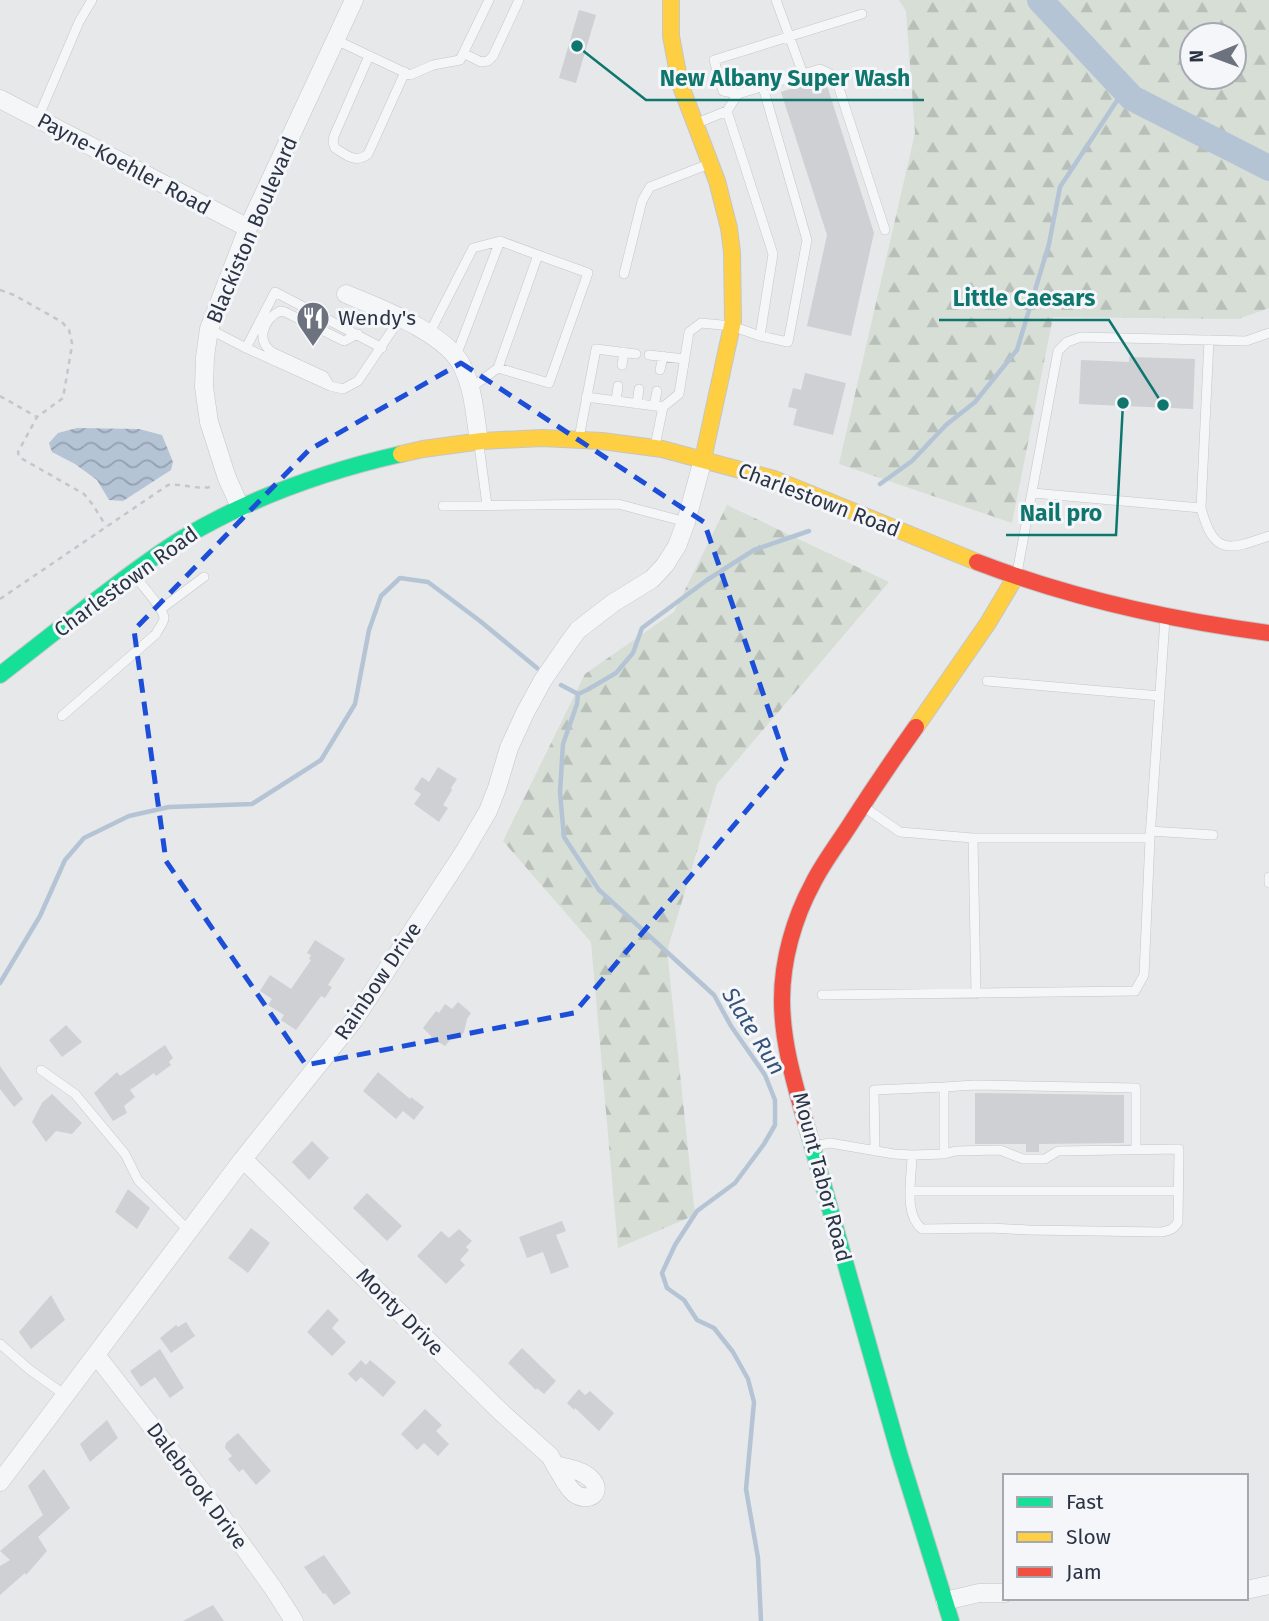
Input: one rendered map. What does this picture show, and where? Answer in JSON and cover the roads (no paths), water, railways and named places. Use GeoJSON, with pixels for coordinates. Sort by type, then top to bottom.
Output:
{"type":"FeatureCollection","features":[{"type":"Feature","properties":{"kind":"main road"},"geometry":{"type":"LineString","coordinates":[[671,0],[671,36],[681,86],[723,204],[732,252],[732,326],[703,459]]}},
{"type":"Feature","properties":{"kind":"main road","name":"Charlestown Road"},"geometry":{"type":"LineString","coordinates":[[0,675],[132,573],[198,529],[241,509],[330,471],[364,461],[420,449],[527,438],[617,443],[703,459],[793,486],[945,550],[1016,576],[1104,603],[1165,617],[1269,633]]}},
{"type":"Feature","properties":{"kind":"main road","name":"Mount Tabor Road"},"geometry":{"type":"LineString","coordinates":[[951,1621],[899,1453],[812,1146],[789,1060],[783,1030],[782,1000],[784,969],[794,930],[813,882],[862,805],[988,623],[1016,576]]}},
{"type":"Feature","properties":{"kind":"street","name":"Blackiston Boulevard"},"geometry":{"type":"LineString","coordinates":[[241,509],[227,478],[209,422],[204,387],[209,329],[248,228],[354,0]]}},
{"type":"Feature","properties":{"kind":"street","name":"Payne-Koehler Road"},"geometry":{"type":"LineString","coordinates":[[0,99],[248,228]]}},
{"type":"Feature","properties":{"kind":"street"},"geometry":{"type":"LineString","coordinates":[[346,294],[401,317],[429,334],[456,356],[463,365],[471,388],[479,442]]}},
{"type":"Feature","properties":{"kind":"street","name":"Rainbow Drive"},"geometry":{"type":"LineString","coordinates":[[0,1482],[243,1159],[354,1020],[488,811],[509,748],[543,680],[578,631],[613,603],[652,579],[677,546],[703,459]]}},
{"type":"Feature","properties":{"kind":"street","name":"Monty Drive"},"geometry":{"type":"LineString","coordinates":[[243,1159],[501,1412],[550,1456],[555,1465]]}},
{"type":"Feature","properties":{"kind":"street","name":"Dalebrook Drive"},"geometry":{"type":"LineString","coordinates":[[96,1354],[222,1517],[294,1621]]}},
{"type":"Feature","properties":{"kind":"street"},"geometry":{"type":"LineString","coordinates":[[1248,1590],[1269,1585]]}},
{"type":"Feature","properties":{"kind":"street"},"geometry":{"type":"LineString","coordinates":[[946,1601],[979,1592],[1003,1593]]}},
{"type":"Feature","properties":{"kind":"lane"},"geometry":{"type":"LineString","coordinates":[[38,118],[79,22],[92,0]]}},
{"type":"Feature","properties":{"kind":"lane"},"geometry":{"type":"LineString","coordinates":[[336,40],[410,75],[433,65],[460,60],[489,0]]}},
{"type":"Feature","properties":{"kind":"lane"},"geometry":{"type":"LineString","coordinates":[[463,53],[481,62],[488,61],[493,56],[519,0]]}},
{"type":"Feature","properties":{"kind":"lane"},"geometry":{"type":"LineString","coordinates":[[776,0],[803,74]]}},
{"type":"Feature","properties":{"kind":"lane"},"geometry":{"type":"LineString","coordinates":[[862,14],[714,60],[723,91],[738,94],[820,69],[835,76],[885,230]]}},
{"type":"Feature","properties":{"kind":"lane"},"geometry":{"type":"LineString","coordinates":[[369,56],[333,142],[335,148],[354,159],[368,154],[405,72]]}},
{"type":"Feature","properties":{"kind":"lane"},"geometry":{"type":"LineString","coordinates":[[586,397],[659,407],[679,394],[689,332],[701,323],[732,326],[788,342],[807,240],[763,88]]}},
{"type":"Feature","properties":{"kind":"lane"},"geometry":{"type":"LineString","coordinates":[[695,124],[727,111],[738,94]]}},
{"type":"Feature","properties":{"kind":"lane"},"geometry":{"type":"LineString","coordinates":[[727,111],[773,254],[760,336]]}},
{"type":"Feature","properties":{"kind":"lane"},"geometry":{"type":"LineString","coordinates":[[624,274],[642,201],[650,187],[710,164]]}},
{"type":"Feature","properties":{"kind":"lane"},"geometry":{"type":"LineString","coordinates":[[456,356],[500,241]]}},
{"type":"Feature","properties":{"kind":"lane"},"geometry":{"type":"LineString","coordinates":[[429,334],[473,248],[500,241],[587,273],[549,383],[498,368]]}},
{"type":"Feature","properties":{"kind":"lane"},"geometry":{"type":"LineString","coordinates":[[471,388],[498,368],[538,255]]}},
{"type":"Feature","properties":{"kind":"lane"},"geometry":{"type":"LineString","coordinates":[[246,348],[275,292],[382,348]]}},
{"type":"Feature","properties":{"kind":"lane"},"geometry":{"type":"LineString","coordinates":[[330,386],[324,376],[264,347],[262,340],[269,319],[280,311],[344,341],[358,334]]}},
{"type":"Feature","properties":{"kind":"lane"},"geometry":{"type":"LineString","coordinates":[[209,329],[330,386],[343,389],[358,381],[401,317]]}},
{"type":"Feature","properties":{"kind":"lane"},"geometry":{"type":"LineString","coordinates":[[1016,576],[1058,351],[1068,342],[1081,337],[1246,341],[1269,333]]}},
{"type":"Feature","properties":{"kind":"lane"},"geometry":{"type":"LineString","coordinates":[[1209,340],[1201,509],[1205,524],[1213,539],[1224,546],[1238,547],[1269,536]]}},
{"type":"Feature","properties":{"kind":"lane"},"geometry":{"type":"LineString","coordinates":[[578,440],[596,349],[636,354]]}},
{"type":"Feature","properties":{"kind":"lane"},"geometry":{"type":"LineString","coordinates":[[622,365],[624,352]]}},
{"type":"Feature","properties":{"kind":"lane"},"geometry":{"type":"LineString","coordinates":[[649,355],[685,359]]}},
{"type":"Feature","properties":{"kind":"lane"},"geometry":{"type":"LineString","coordinates":[[660,370],[663,356]]}},
{"type":"Feature","properties":{"kind":"lane"},"geometry":{"type":"LineString","coordinates":[[616,401],[618,386]]}},
{"type":"Feature","properties":{"kind":"lane"},"geometry":{"type":"LineString","coordinates":[[637,404],[639,389]]}},
{"type":"Feature","properties":{"kind":"lane"},"geometry":{"type":"LineString","coordinates":[[655,448],[659,407],[657,391]]}},
{"type":"Feature","properties":{"kind":"lane"},"geometry":{"type":"LineString","coordinates":[[479,442],[487,505]]}},
{"type":"Feature","properties":{"kind":"lane"},"geometry":{"type":"LineString","coordinates":[[1033,493],[1201,509]]}},
{"type":"Feature","properties":{"kind":"lane"},"geometry":{"type":"LineString","coordinates":[[443,506],[618,504],[686,522]]}},
{"type":"Feature","properties":{"kind":"lane"},"geometry":{"type":"LineString","coordinates":[[62,716],[156,634],[164,621],[161,609],[132,573]]}},
{"type":"Feature","properties":{"kind":"lane"},"geometry":{"type":"LineString","coordinates":[[161,609],[204,577]]}},
{"type":"Feature","properties":{"kind":"lane"},"geometry":{"type":"LineString","coordinates":[[821,995],[1135,991],[1144,975],[1150,834],[1165,617]]}},
{"type":"Feature","properties":{"kind":"lane"},"geometry":{"type":"LineString","coordinates":[[986,681],[1160,696]]}},
{"type":"Feature","properties":{"kind":"lane"},"geometry":{"type":"LineString","coordinates":[[862,805],[900,832],[973,838],[1213,835]]}},
{"type":"Feature","properties":{"kind":"lane"},"geometry":{"type":"LineString","coordinates":[[973,838],[976,994]]}},
{"type":"Feature","properties":{"kind":"lane"},"geometry":{"type":"LineString","coordinates":[[1269,877],[1269,883]]}},
{"type":"Feature","properties":{"kind":"lane"},"geometry":{"type":"LineString","coordinates":[[41,1070],[75,1094],[124,1154],[138,1180],[189,1231]]}},
{"type":"Feature","properties":{"kind":"lane"},"geometry":{"type":"LineString","coordinates":[[875,1151],[874,1090],[975,1085],[1136,1088],[1136,1149]]}},
{"type":"Feature","properties":{"kind":"lane"},"geometry":{"type":"LineString","coordinates":[[944,1087],[944,1154]]}},
{"type":"Feature","properties":{"kind":"lane"},"geometry":{"type":"LineString","coordinates":[[812,1146],[830,1143],[912,1155],[1000,1150],[1023,1159],[1045,1159],[1058,1151],[1179,1149],[1178,1222],[1175,1227],[1161,1232],[991,1228],[926,1230],[919,1227],[912,1216],[912,1155]]}},
{"type":"Feature","properties":{"kind":"lane"},"geometry":{"type":"LineString","coordinates":[[911,1191],[1179,1192]]}},
{"type":"Feature","properties":{"kind":"lane"},"geometry":{"type":"LineString","coordinates":[[0,1344],[65,1395]]}},
{"type":"Feature","properties":{"kind":"water"},"geometry":{"type":"Polygon","coordinates":[[[77,428],[139,429],[162,435],[173,462],[171,470],[123,501],[109,500],[97,480],[52,452],[49,443],[58,433],[77,428]]]}},
{"type":"Feature","properties":{"kind":"waterway"},"geometry":{"type":"LineString","coordinates":[[1040,0],[1132,98],[1269,168]]}},
{"type":"Feature","properties":{"kind":"waterway"},"geometry":{"type":"LineString","coordinates":[[880,484],[912,461],[946,425],[975,402],[1017,350],[1049,244],[1060,187],[1124,90]]}},
{"type":"Feature","properties":{"kind":"waterway"},"geometry":{"type":"LineString","coordinates":[[561,685],[578,694],[616,673],[633,653],[642,628],[707,580],[754,550],[809,531]]}},
{"type":"Feature","properties":{"kind":"waterway"},"geometry":{"type":"LineString","coordinates":[[0,983],[40,916],[65,860],[84,838],[129,816],[169,807],[252,804],[321,760],[355,704],[369,630],[381,596],[400,578],[428,582],[537,668]]}},
{"type":"Feature","properties":{"kind":"waterway","name":"Slate Run"},"geometry":{"type":"LineString","coordinates":[[578,694],[563,744],[560,792],[564,837],[599,890],[714,995],[731,1026],[765,1075],[775,1100],[775,1125],[764,1144],[735,1183],[697,1211],[675,1245],[662,1273],[667,1288],[684,1300],[697,1320],[714,1328],[733,1352],[748,1379],[754,1402],[746,1489],[758,1558],[761,1621]]}},
{"type":"Feature","properties":{"kind":"place","name":"New Albany Super Wash"},"geometry":{"type":"Point","coordinates":[577,46]}},
{"type":"Feature","properties":{"kind":"place","name":"Wendy's"},"geometry":{"type":"Point","coordinates":[313,348]}},
{"type":"Feature","properties":{"kind":"place","name":"Nail pro"},"geometry":{"type":"Point","coordinates":[1123,403]}},
{"type":"Feature","properties":{"kind":"place","name":"Little Caesars"},"geometry":{"type":"Point","coordinates":[1163,405]}}]}
